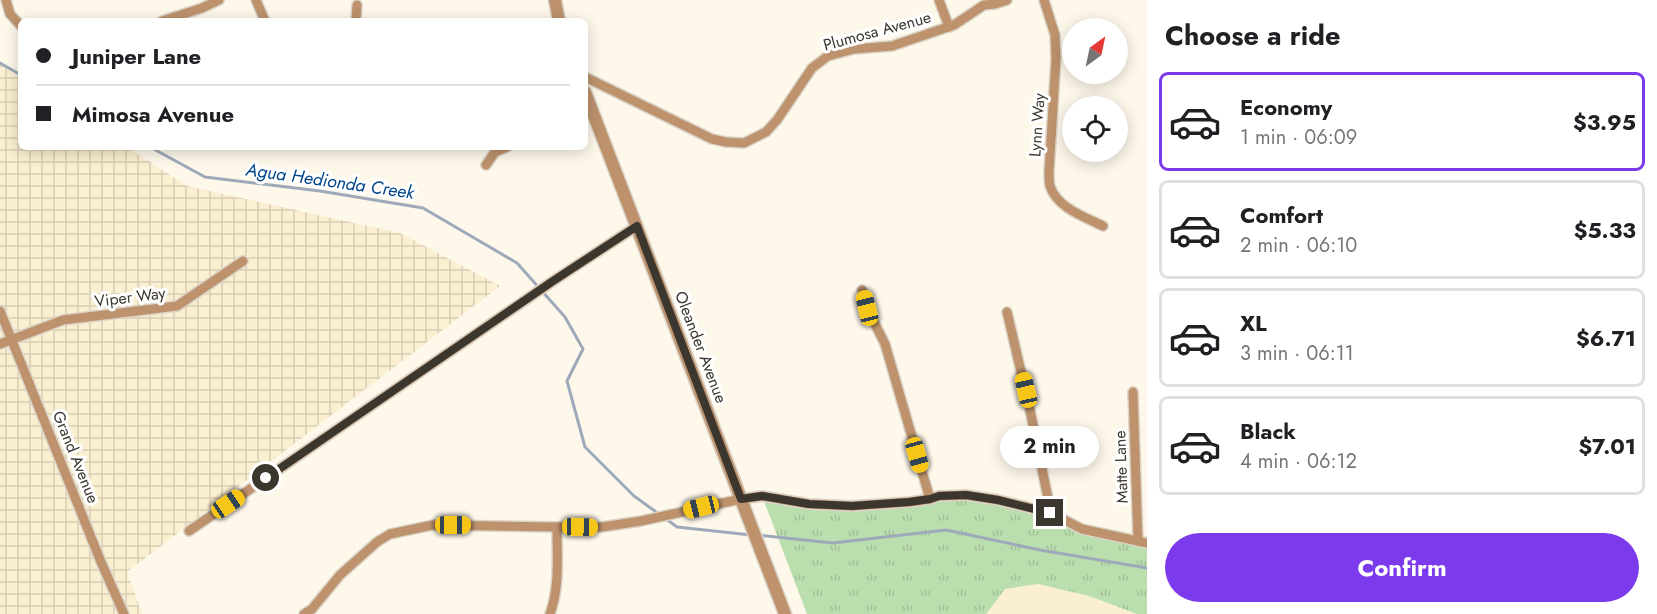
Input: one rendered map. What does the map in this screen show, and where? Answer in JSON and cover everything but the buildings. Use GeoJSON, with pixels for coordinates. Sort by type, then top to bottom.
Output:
{"type":"FeatureCollection","features":[{"type":"Feature","properties":{"kind":"street"},"geometry":{"type":"LineString","coordinates":[[6,0],[10,14],[18,23]]}},
{"type":"Feature","properties":{"kind":"street"},"geometry":{"type":"LineString","coordinates":[[171,18],[219,0]]}},
{"type":"Feature","properties":{"kind":"street"},"geometry":{"type":"LineString","coordinates":[[256,0],[264,18]]}},
{"type":"Feature","properties":{"kind":"street"},"geometry":{"type":"LineString","coordinates":[[555,0],[558,18]]}},
{"type":"Feature","properties":{"kind":"street"},"geometry":{"type":"LineString","coordinates":[[939,0],[949,27]]}},
{"type":"Feature","properties":{"kind":"street","name":"Plumosa Avenue"},"geometry":{"type":"LineString","coordinates":[[588,78],[712,139],[744,143],[766,132],[777,120],[812,68],[828,56],[854,49],[892,46],[949,27],[984,5],[1007,0]]}},
{"type":"Feature","properties":{"kind":"street","name":"Lynn Way"},"geometry":{"type":"LineString","coordinates":[[1044,0],[1055,35],[1056,58],[1048,172],[1050,186],[1055,197],[1066,207],[1103,226]]}},
{"type":"Feature","properties":{"kind":"street"},"geometry":{"type":"LineString","coordinates":[[356,18],[357,5]]}},
{"type":"Feature","properties":{"kind":"street","name":"Oleander Avenue"},"geometry":{"type":"LineString","coordinates":[[589,112],[637,226],[785,614]]}},
{"type":"Feature","properties":{"kind":"street"},"geometry":{"type":"LineString","coordinates":[[486,165],[495,152],[500,150]]}},
{"type":"Feature","properties":{"kind":"street"},"geometry":{"type":"LineString","coordinates":[[189,531],[525,300],[637,226]]}},
{"type":"Feature","properties":{"kind":"street","name":"Viper Way"},"geometry":{"type":"LineString","coordinates":[[0,344],[63,320],[177,306],[243,261]]}},
{"type":"Feature","properties":{"kind":"street"},"geometry":{"type":"LineString","coordinates":[[862,290],[867,308],[885,344],[930,499]]}},
{"type":"Feature","properties":{"kind":"street","name":"Grand Avenue"},"geometry":{"type":"LineString","coordinates":[[0,311],[124,614]]}},
{"type":"Feature","properties":{"kind":"street"},"geometry":{"type":"LineString","coordinates":[[1007,312],[1030,410],[1050,513]]}},
{"type":"Feature","properties":{"kind":"street","name":"Matte Lane"},"geometry":{"type":"LineString","coordinates":[[1133,392],[1143,542]]}},
{"type":"Feature","properties":{"kind":"street"},"geometry":{"type":"LineString","coordinates":[[304,614],[312,609],[340,575],[377,542],[390,534],[433,525],[602,527],[762,496],[809,504],[852,506],[966,495],[998,500],[1050,513],[1083,529],[1143,542]]}},
{"type":"Feature","properties":{"kind":"street"},"geometry":{"type":"LineString","coordinates":[[550,614],[555,600],[557,526]]}},
{"type":"Feature","properties":{"kind":"shaded area"},"geometry":{"type":"Polygon","coordinates":[[[0,64],[18,76],[18,150],[132,150],[187,186],[400,233],[500,286],[127,572],[142,614],[0,614],[0,64]]]}},
{"type":"Feature","properties":{"kind":"shaded area"},"geometry":{"type":"Polygon","coordinates":[[[1038,584],[1089,596],[1137,614],[986,614],[1005,589],[1038,584]]]}},
{"type":"Feature","properties":{"kind":"green space"},"geometry":{"type":"Polygon","coordinates":[[[966,495],[1051,513],[1082,529],[1147,543],[1147,614],[1137,614],[1089,596],[1038,584],[1005,589],[986,614],[807,614],[762,496],[809,504],[966,495]]]}},
{"type":"Feature","properties":{"kind":"waterway","name":"Agua Hedionda Creek"},"geometry":{"type":"LineString","coordinates":[[0,63],[18,73]]}},
{"type":"Feature","properties":{"kind":"waterway","name":"Agua Hedionda Creek"},"geometry":{"type":"LineString","coordinates":[[156,150],[205,177],[320,191],[423,208],[517,263],[565,317],[583,349],[567,381],[585,447],[634,496],[659,514]]}},
{"type":"Feature","properties":{"kind":"waterway","name":"Agua Hedionda Creek"},"geometry":{"type":"LineString","coordinates":[[665,518],[677,527],[751,535]]}},
{"type":"Feature","properties":{"kind":"waterway","name":"Agua Hedionda Creek"},"geometry":{"type":"LineString","coordinates":[[757,535],[833,543],[946,530],[1040,550],[1147,568]]}},
{"type":"Feature","properties":{"kind":"route"},"geometry":{"type":"LineString","coordinates":[[266,478],[637,226],[741,499],[762,496],[809,504],[852,506],[966,495],[998,500],[1050,513]]}}]}
